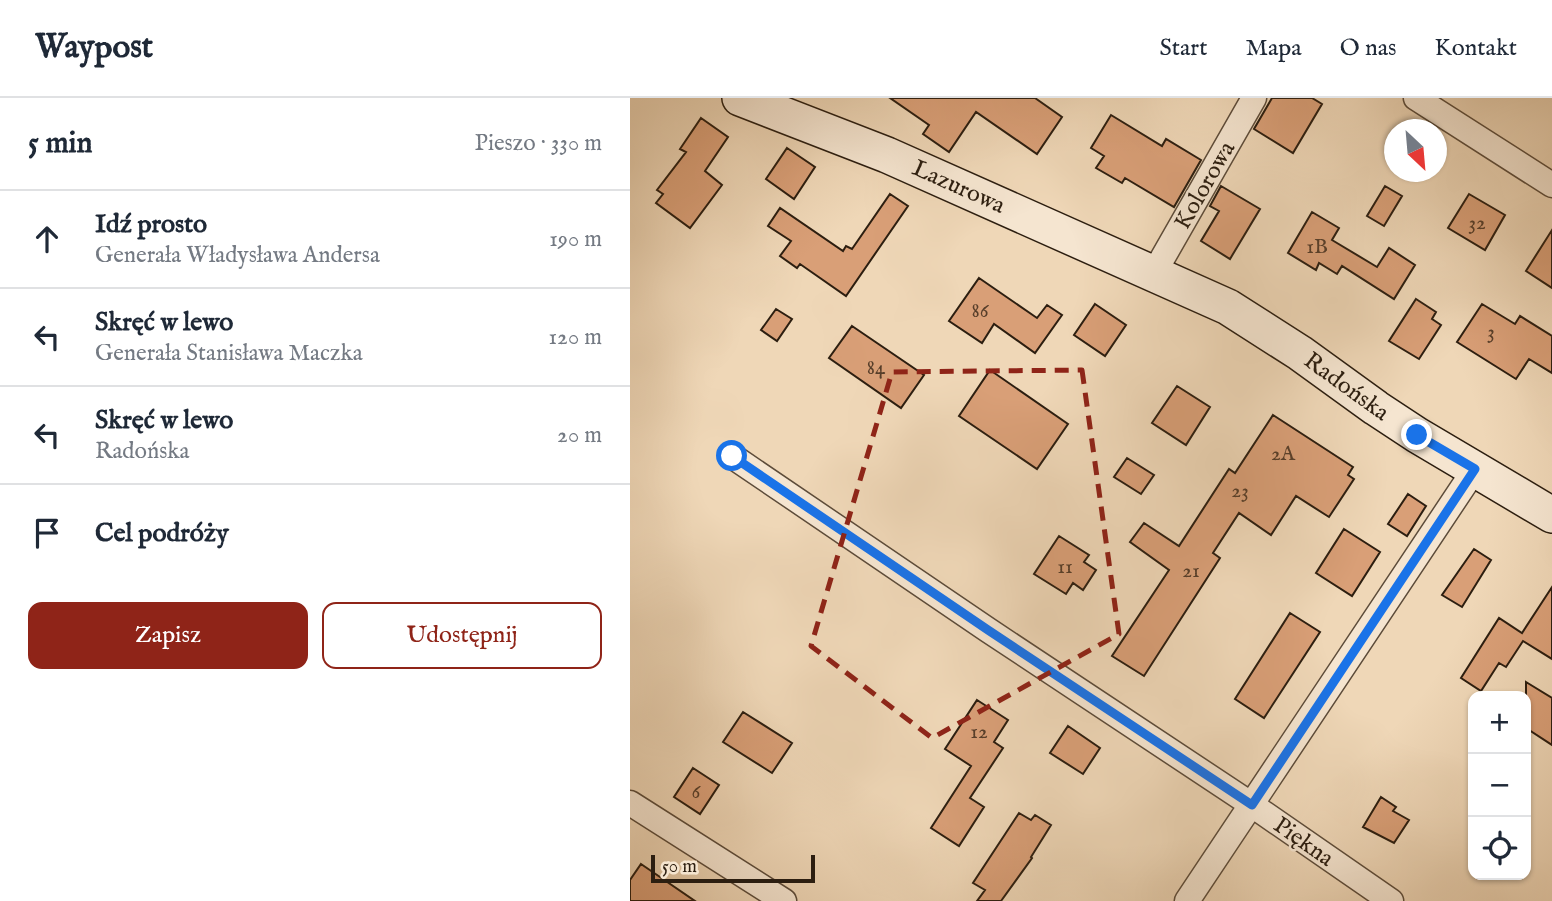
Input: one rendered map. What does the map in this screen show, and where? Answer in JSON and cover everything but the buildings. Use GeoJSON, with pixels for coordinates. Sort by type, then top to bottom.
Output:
{"type":"FeatureCollection","features":[{"type":"Feature","properties":{"kind":"street","name":"Lazurowa"},"geometry":{"type":"LineString","coordinates":[[740,98],[887,155],[1164,277]]}},
{"type":"Feature","properties":{"kind":"street","name":"Kolorowa"},"geometry":{"type":"LineString","coordinates":[[1164,277],[1254,98]]}},
{"type":"Feature","properties":{"kind":"street"},"geometry":{"type":"LineString","coordinates":[[1416,98],[1552,185]]}},
{"type":"Feature","properties":{"kind":"street","name":"Radońska"},"geometry":{"type":"LineString","coordinates":[[1164,277],[1255,323],[1300,352],[1376,408],[1552,515]]}},
{"type":"Feature","properties":{"kind":"street","name":"Piękna"},"geometry":{"type":"LineString","coordinates":[[732,456],[1391,901]]}},
{"type":"Feature","properties":{"kind":"street"},"geometry":{"type":"LineString","coordinates":[[1187,901],[1475,469]]}},
{"type":"Feature","properties":{"kind":"street"},"geometry":{"type":"LineString","coordinates":[[630,803],[784,901]]}},
{"type":"Feature","properties":{"kind":"highlighted area"},"geometry":{"type":"Polygon","coordinates":[[[1082,370],[1119,634],[932,738],[811,646],[892,372],[1082,370]]]}},
{"type":"Feature","properties":{"kind":"route"},"geometry":{"type":"LineString","coordinates":[[732,456],[1252,805],[1475,469],[1417,435]]}}]}
